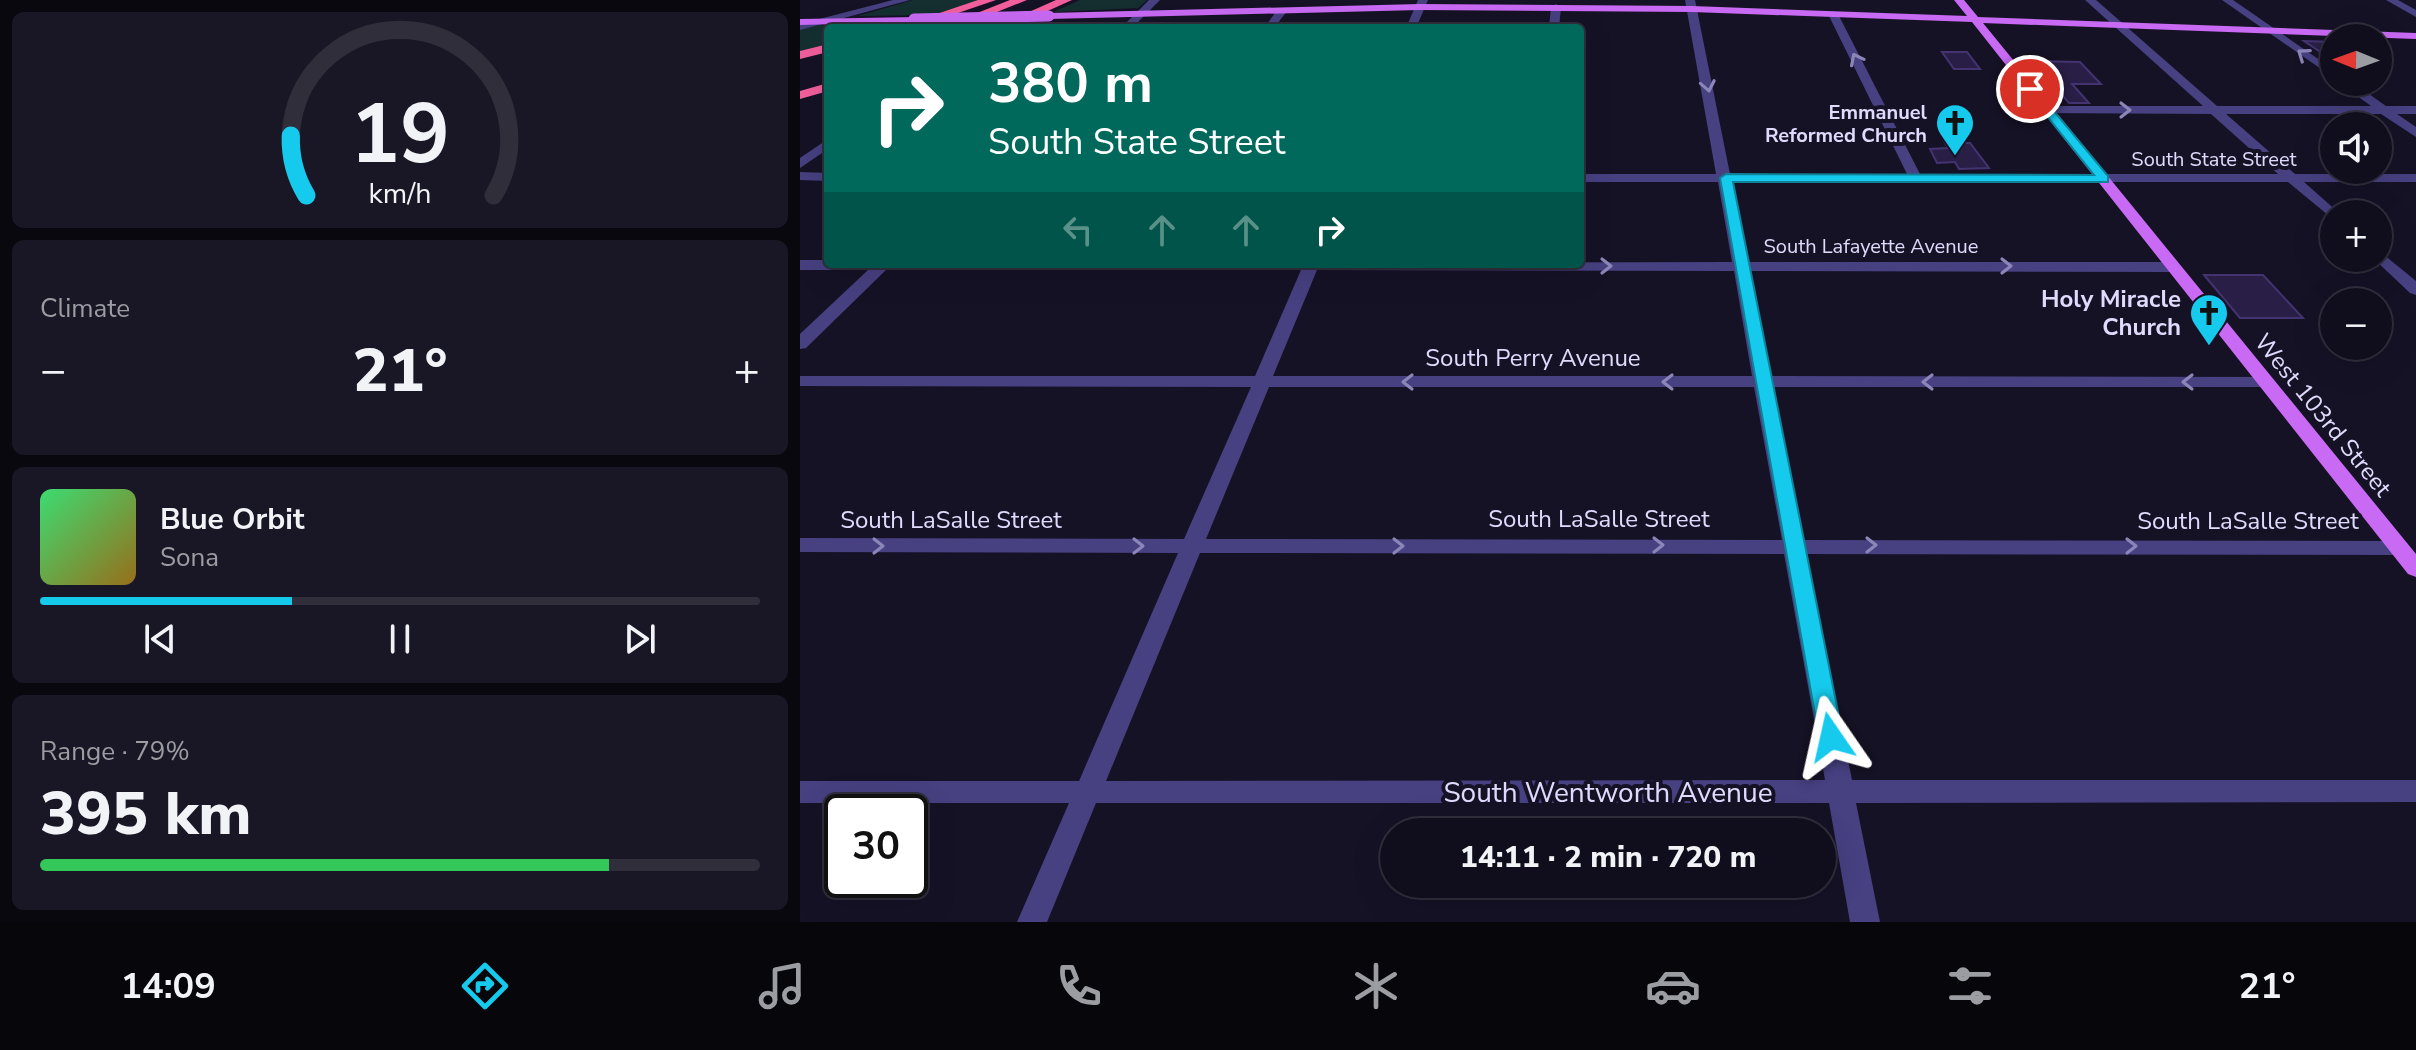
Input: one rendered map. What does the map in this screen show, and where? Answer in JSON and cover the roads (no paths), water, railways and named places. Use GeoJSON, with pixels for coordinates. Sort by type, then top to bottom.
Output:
{"type":"FeatureCollection","features":[{"type":"Feature","properties":{"kind":"highway"},"geometry":{"type":"LineString","coordinates":[[914,24],[990,0]]}},
{"type":"Feature","properties":{"kind":"highway"},"geometry":{"type":"LineString","coordinates":[[946,24],[1021,0]]}},
{"type":"Feature","properties":{"kind":"highway"},"geometry":{"type":"LineString","coordinates":[[1009,24],[1066,0]]}},
{"type":"Feature","properties":{"kind":"highway"},"geometry":{"type":"LineString","coordinates":[[800,55],[824,49]]}},
{"type":"Feature","properties":{"kind":"highway"},"geometry":{"type":"LineString","coordinates":[[800,62],[824,57]]}},
{"type":"Feature","properties":{"kind":"highway"},"geometry":{"type":"LineString","coordinates":[[800,93],[824,86]]}},
{"type":"Feature","properties":{"kind":"main road","name":"West 103rd Street"},"geometry":{"type":"LineString","coordinates":[[1959,0],[2416,569]]}},
{"type":"Feature","properties":{"kind":"main road"},"geometry":{"type":"LineString","coordinates":[[822,21],[1282,11],[1422,4],[1556,7],[1691,5],[1833,14],[2416,36]]}},
{"type":"Feature","properties":{"kind":"street"},"geometry":{"type":"LineString","coordinates":[[1130,24],[1155,0]]}},
{"type":"Feature","properties":{"kind":"street"},"geometry":{"type":"LineString","coordinates":[[2090,0],[2320,203]]}},
{"type":"Feature","properties":{"kind":"street"},"geometry":{"type":"LineString","coordinates":[[2227,0],[2320,65]]}},
{"type":"Feature","properties":{"kind":"street"},"geometry":{"type":"LineString","coordinates":[[2391,0],[2416,14]]}},
{"type":"Feature","properties":{"kind":"street"},"geometry":{"type":"LineString","coordinates":[[800,24],[897,1]]}},
{"type":"Feature","properties":{"kind":"street"},"geometry":{"type":"LineString","coordinates":[[1413,24],[1422,4]]}},
{"type":"Feature","properties":{"kind":"street"},"geometry":{"type":"LineString","coordinates":[[1691,5],[1865,922]]}},
{"type":"Feature","properties":{"kind":"street"},"geometry":{"type":"LineString","coordinates":[[1554,24],[1556,7]]}},
{"type":"Feature","properties":{"kind":"street"},"geometry":{"type":"LineString","coordinates":[[1272,24],[1282,11]]}},
{"type":"Feature","properties":{"kind":"street"},"geometry":{"type":"LineString","coordinates":[[1833,14],[1916,179]]}},
{"type":"Feature","properties":{"kind":"street"},"geometry":{"type":"LineString","coordinates":[[2364,96],[2416,133]]}},
{"type":"Feature","properties":{"kind":"street"},"geometry":{"type":"LineString","coordinates":[[2047,110],[2416,110]]}},
{"type":"Feature","properties":{"kind":"street"},"geometry":{"type":"LineString","coordinates":[[800,164],[824,146]]}},
{"type":"Feature","properties":{"kind":"street"},"geometry":{"type":"LineString","coordinates":[[800,176],[824,177]]}},
{"type":"Feature","properties":{"kind":"street","name":"South State Street"},"geometry":{"type":"LineString","coordinates":[[1584,178],[2416,178]]}},
{"type":"Feature","properties":{"kind":"street","name":"South Lafayette Avenue"},"geometry":{"type":"LineString","coordinates":[[800,265],[824,265]]}},
{"type":"Feature","properties":{"kind":"street","name":"South Lafayette Avenue"},"geometry":{"type":"LineString","coordinates":[[1584,266],[2173,267]]}},
{"type":"Feature","properties":{"kind":"street"},"geometry":{"type":"LineString","coordinates":[[800,344],[878,268]]}},
{"type":"Feature","properties":{"kind":"street"},"geometry":{"type":"LineString","coordinates":[[1032,922],[1311,268]]}},
{"type":"Feature","properties":{"kind":"street"},"geometry":{"type":"LineString","coordinates":[[2392,268],[2416,290]]}},
{"type":"Feature","properties":{"kind":"street","name":"South Perry Avenue"},"geometry":{"type":"LineString","coordinates":[[800,381],[2266,382]]}},
{"type":"Feature","properties":{"kind":"street","name":"South LaSalle Street"},"geometry":{"type":"LineString","coordinates":[[800,545],[2399,548]]}},
{"type":"Feature","properties":{"kind":"street","name":"South Wentworth Avenue"},"geometry":{"type":"LineString","coordinates":[[800,792],[2416,791]]}},
{"type":"Feature","properties":{"kind":"place","name":"Emmanuel Reformed Church"},"geometry":{"type":"Point","coordinates":[1955,157]}},
{"type":"Feature","properties":{"kind":"place","name":"Holy Miracle Church"},"geometry":{"type":"Point","coordinates":[2209,347]}}]}
